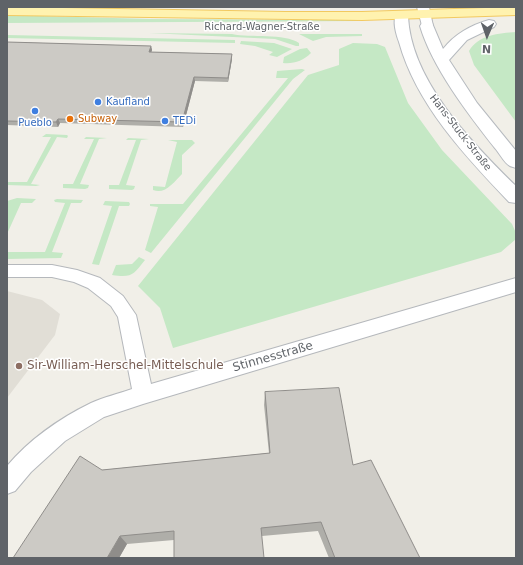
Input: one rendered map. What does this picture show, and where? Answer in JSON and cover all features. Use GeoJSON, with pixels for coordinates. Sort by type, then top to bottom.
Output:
{"type":"FeatureCollection","features":[{"type":"Feature","properties":{"kind":"main road","name":"Richard-Wagner-Straße"},"geometry":{"type":"LineString","coordinates":[[7,11],[87,10],[194,16],[425,16],[516,11]]}},
{"type":"Feature","properties":{"kind":"main road","name":"Richard-Wagner-Straße"},"geometry":{"type":"LineString","coordinates":[[176,27],[402,16]]}},
{"type":"Feature","properties":{"kind":"main road","name":"Hans-Stuck-Straße"},"geometry":{"type":"LineString","coordinates":[[402,16],[404,37],[413,64],[430,95],[466,143],[491,172],[516,197]]}},
{"type":"Feature","properties":{"kind":"main road","name":"Richard-Wagner-Straße"},"geometry":{"type":"LineString","coordinates":[[425,16],[488,24],[516,23]]}},
{"type":"Feature","properties":{"kind":"main road"},"geometry":{"type":"LineString","coordinates":[[425,16],[429,36],[459,88],[487,129],[516,162]]}},
{"type":"Feature","properties":{"kind":"main road"},"geometry":{"type":"LineString","coordinates":[[442,60],[460,37],[488,24]]}},
{"type":"Feature","properties":{"kind":"street"},"geometry":{"type":"LineString","coordinates":[[7,271],[52,271],[77,276],[94,283],[117,301],[127,315],[143,395]]}},
{"type":"Feature","properties":{"kind":"street","name":"Stinnesstraße"},"geometry":{"type":"LineString","coordinates":[[7,483],[23,464],[58,434],[98,410],[143,395],[516,285]]}},
{"type":"Feature","properties":{"kind":"shaded area","name":"Sir-William-Herschel-Mittelschule"},"geometry":{"type":"Polygon","coordinates":[[[7,291],[42,300],[60,314],[55,335],[7,398],[7,291]]]}},
{"type":"Feature","properties":{"kind":"green space"},"geometry":{"type":"Polygon","coordinates":[[[7,15],[149,19],[358,21],[7,23],[7,15]]]}},
{"type":"Feature","properties":{"kind":"green space"},"geometry":{"type":"Polygon","coordinates":[[[516,32],[516,122],[474,65],[469,51],[478,41],[483,38],[496,34],[516,32]]]}},
{"type":"Feature","properties":{"kind":"green space"},"geometry":{"type":"Polygon","coordinates":[[[149,33],[232,34],[276,37],[293,40],[299,43],[299,46],[275,39],[149,33]]]}},
{"type":"Feature","properties":{"kind":"green space"},"geometry":{"type":"Polygon","coordinates":[[[299,34],[362,34],[362,36],[326,37],[313,41],[299,34]]]}},
{"type":"Feature","properties":{"kind":"green space"},"geometry":{"type":"Polygon","coordinates":[[[7,35],[235,40],[235,43],[7,38],[7,35]]]}},
{"type":"Feature","properties":{"kind":"green space"},"geometry":{"type":"Polygon","coordinates":[[[241,41],[274,43],[292,49],[277,57],[269,55],[273,52],[255,46],[240,44],[241,41]]]}},
{"type":"Feature","properties":{"kind":"green space"},"geometry":{"type":"Polygon","coordinates":[[[353,43],[377,44],[385,47],[408,103],[442,150],[512,224],[516,233],[516,239],[501,252],[173,348],[160,308],[138,286],[308,75],[339,65],[339,49],[353,43]]]}},
{"type":"Feature","properties":{"kind":"green space"},"geometry":{"type":"Polygon","coordinates":[[[307,48],[311,53],[302,60],[291,63],[283,63],[284,57],[300,49],[307,48]]]}},
{"type":"Feature","properties":{"kind":"green space"},"geometry":{"type":"Polygon","coordinates":[[[305,70],[293,79],[151,253],[145,250],[158,207],[150,206],[150,204],[183,204],[288,78],[276,78],[277,71],[305,70]]]}},
{"type":"Feature","properties":{"kind":"green space"},"geometry":{"type":"Polygon","coordinates":[[[46,134],[68,136],[67,138],[57,137],[31,184],[40,185],[7,185],[7,182],[27,182],[51,137],[42,137],[46,134]]]}},
{"type":"Feature","properties":{"kind":"green space"},"geometry":{"type":"Polygon","coordinates":[[[86,137],[107,138],[99,139],[80,184],[89,185],[88,188],[63,188],[63,184],[73,184],[94,139],[84,139],[86,137]]]}},
{"type":"Feature","properties":{"kind":"green space"},"geometry":{"type":"Polygon","coordinates":[[[128,138],[149,139],[141,140],[126,185],[135,186],[134,189],[109,189],[109,185],[119,185],[136,140],[126,140],[128,138]]]}},
{"type":"Feature","properties":{"kind":"green space"},"geometry":{"type":"Polygon","coordinates":[[[168,140],[192,140],[195,143],[182,155],[182,174],[169,187],[161,191],[153,190],[153,186],[165,187],[177,142],[168,140]]]}},
{"type":"Feature","properties":{"kind":"green space"},"geometry":{"type":"Polygon","coordinates":[[[17,198],[36,199],[32,203],[21,203],[7,234],[7,201],[17,198]]]}},
{"type":"Feature","properties":{"kind":"green space"},"geometry":{"type":"Polygon","coordinates":[[[54,200],[83,200],[81,203],[71,203],[52,252],[63,253],[61,258],[7,259],[7,252],[45,252],[65,203],[55,202],[54,200]]]}},
{"type":"Feature","properties":{"kind":"green space"},"geometry":{"type":"Polygon","coordinates":[[[105,201],[129,202],[130,204],[129,206],[119,206],[99,265],[92,264],[112,206],[103,205],[105,201]]]}},
{"type":"Feature","properties":{"kind":"green space"},"geometry":{"type":"Polygon","coordinates":[[[139,257],[145,260],[132,274],[128,276],[112,275],[116,265],[132,264],[139,257]]]}},
{"type":"Feature","properties":{"kind":"building","name":"Kaufland"},"geometry":{"type":"Polygon","coordinates":[[[7,42],[151,46],[149,52],[232,54],[228,78],[194,77],[182,122],[58,119],[56,122],[7,121],[7,42]]]}},
{"type":"Feature","properties":{"kind":"building"},"geometry":{"type":"Polygon","coordinates":[[[339,388],[353,465],[371,460],[420,558],[335,558],[321,522],[261,528],[264,558],[174,558],[174,531],[120,536],[107,558],[13,558],[80,456],[102,470],[270,453],[265,392],[339,388]]]}},
{"type":"Feature","properties":{"kind":"place","name":"Kaufland"},"geometry":{"type":"Point","coordinates":[98,102]}},
{"type":"Feature","properties":{"kind":"place","name":"Pueblo"},"geometry":{"type":"Point","coordinates":[35,111]}},
{"type":"Feature","properties":{"kind":"place","name":"Subway"},"geometry":{"type":"Point","coordinates":[70,119]}},
{"type":"Feature","properties":{"kind":"place","name":"TEDi"},"geometry":{"type":"Point","coordinates":[165,121]}},
{"type":"Feature","properties":{"kind":"place","name":"Sir-William-Herschel-Mittelschule"},"geometry":{"type":"Point","coordinates":[19,366]}}]}
